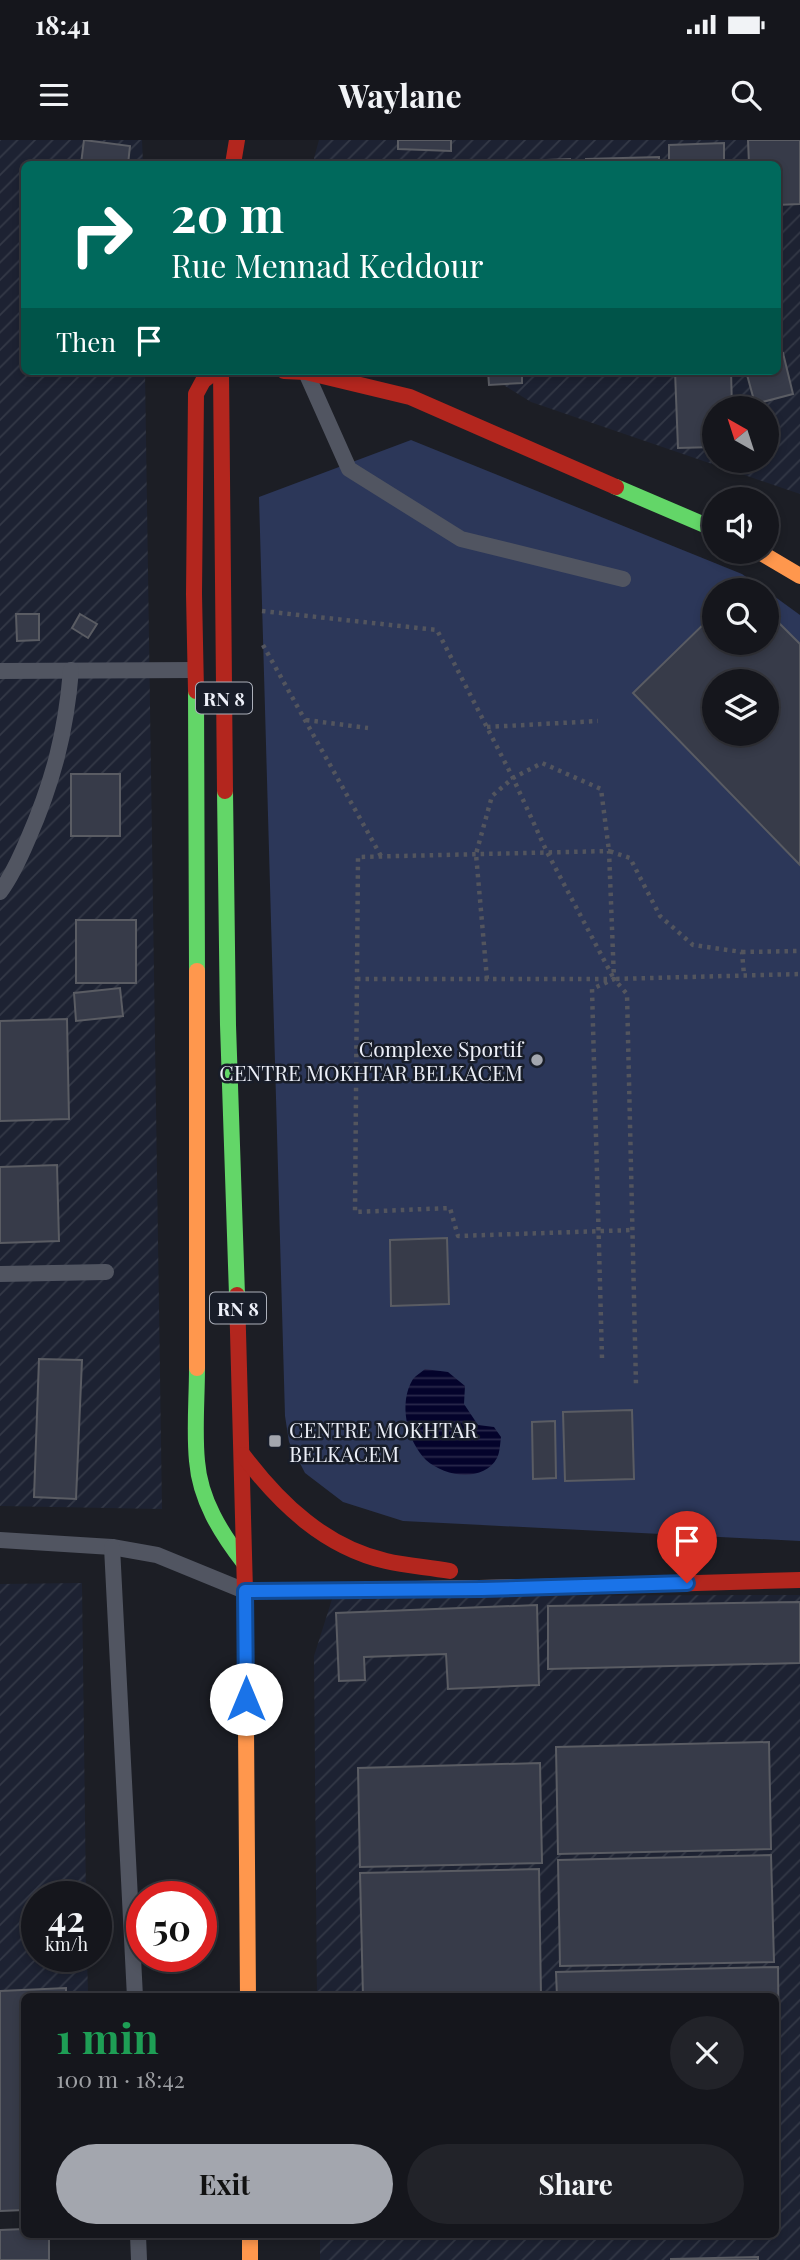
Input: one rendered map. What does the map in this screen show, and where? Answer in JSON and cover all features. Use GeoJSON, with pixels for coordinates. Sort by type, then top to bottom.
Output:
{"type":"FeatureCollection","features":[{"type":"Feature","properties":{"kind":"main road"},"geometry":{"type":"LineString","coordinates":[[234,161],[237,140]]}},
{"type":"Feature","properties":{"kind":"main road"},"geometry":{"type":"LineString","coordinates":[[208,375],[201,383],[197,394],[194,594],[197,1461],[201,1490],[211,1514],[244,1563]]}},
{"type":"Feature","properties":{"kind":"main road","name":"RN 8"},"geometry":{"type":"LineString","coordinates":[[218,375],[228,1025],[245,1591]]}},
{"type":"Feature","properties":{"kind":"main road"},"geometry":{"type":"LineString","coordinates":[[318,375],[410,397],[702,524]]}},
{"type":"Feature","properties":{"kind":"main road"},"geometry":{"type":"LineString","coordinates":[[779,564],[800,576]]}},
{"type":"Feature","properties":{"kind":"main road"},"geometry":{"type":"LineString","coordinates":[[243,1455],[278,1500],[323,1535],[349,1549],[386,1561],[456,1572],[474,1581],[482,1589]]}},
{"type":"Feature","properties":{"kind":"main road"},"geometry":{"type":"LineString","coordinates":[[248,1993],[245,1591],[482,1589],[800,1580]]}},
{"type":"Feature","properties":{"kind":"main road"},"geometry":{"type":"LineString","coordinates":[[250,2238],[250,2260]]}},
{"type":"Feature","properties":{"kind":"lane"},"geometry":{"type":"LineString","coordinates":[[307,375],[349,469],[461,539],[623,579]]}},
{"type":"Feature","properties":{"kind":"lane"},"geometry":{"type":"LineString","coordinates":[[0,892],[12,874],[52,779],[62,743],[71,670]]}},
{"type":"Feature","properties":{"kind":"lane"},"geometry":{"type":"LineString","coordinates":[[0,671],[195,670]]}},
{"type":"Feature","properties":{"kind":"lane"},"geometry":{"type":"LineString","coordinates":[[0,1274],[106,1272]]}},
{"type":"Feature","properties":{"kind":"lane"},"geometry":{"type":"LineString","coordinates":[[0,1540],[112,1547],[157,1555],[245,1591]]}},
{"type":"Feature","properties":{"kind":"lane"},"geometry":{"type":"LineString","coordinates":[[112,1547],[135,1993]]}},
{"type":"Feature","properties":{"kind":"lane"},"geometry":{"type":"LineString","coordinates":[[138,2238],[139,2260]]}},
{"type":"Feature","properties":{"kind":"path"},"geometry":{"type":"LineString","coordinates":[[262,611],[437,630],[513,778],[547,852],[614,979],[627,994],[635,1385]]}},
{"type":"Feature","properties":{"kind":"path"},"geometry":{"type":"LineString","coordinates":[[263,645],[381,856]]}},
{"type":"Feature","properties":{"kind":"path"},"geometry":{"type":"LineString","coordinates":[[305,720],[368,728]]}},
{"type":"Feature","properties":{"kind":"path"},"geometry":{"type":"LineString","coordinates":[[487,727],[598,721]]}},
{"type":"Feature","properties":{"kind":"path"},"geometry":{"type":"LineString","coordinates":[[487,979],[476,854],[492,796],[513,778],[542,763],[601,789],[609,850],[614,979]]}},
{"type":"Feature","properties":{"kind":"path"},"geometry":{"type":"LineString","coordinates":[[632,1230],[458,1236],[450,1208],[355,1212],[358,857],[609,850],[630,858],[660,916],[693,944],[743,953],[800,951]]}},
{"type":"Feature","properties":{"kind":"path"},"geometry":{"type":"LineString","coordinates":[[743,953],[744,975]]}},
{"type":"Feature","properties":{"kind":"path"},"geometry":{"type":"LineString","coordinates":[[357,979],[614,979],[800,974]]}},
{"type":"Feature","properties":{"kind":"path"},"geometry":{"type":"LineString","coordinates":[[602,1358],[592,989],[614,979]]}},
{"type":"Feature","properties":{"kind":"shaded area"},"geometry":{"type":"Polygon","coordinates":[[[0,140],[142,140],[143,161],[21,161],[21,375],[145,375],[162,1509],[0,1506],[0,140]]]}},
{"type":"Feature","properties":{"kind":"shaded area"},"geometry":{"type":"Polygon","coordinates":[[[319,140],[800,140],[800,494],[739,473],[779,473],[779,396],[702,396],[702,460],[531,402],[487,375],[781,375],[781,161],[315,161],[314,158],[319,140]]]}},
{"type":"Feature","properties":{"kind":"shaded area","name":"Complexe Sportif CENTRE MOKHTAR BELKACEM"},"geometry":{"type":"Polygon","coordinates":[[[411,440],[702,558],[702,564],[717,564],[748,578],[702,578],[702,655],[779,655],[779,600],[800,615],[800,1541],[403,1521],[343,1502],[305,1473],[289,1442],[285,1416],[259,497],[411,440]]]}},
{"type":"Feature","properties":{"kind":"shaded area"},"geometry":{"type":"Polygon","coordinates":[[[425,1369],[448,1372],[465,1386],[464,1404],[478,1425],[494,1427],[501,1437],[497,1458],[483,1471],[463,1475],[453,1473],[434,1466],[419,1452],[407,1421],[406,1399],[413,1379],[425,1369]]]}},
{"type":"Feature","properties":{"kind":"shaded area"},"geometry":{"type":"Polygon","coordinates":[[[82,1583],[86,1881],[21,1881],[21,1972],[87,1972],[88,1991],[0,1992],[0,1584],[82,1583]]]}},
{"type":"Feature","properties":{"kind":"shaded area"},"geometry":{"type":"Polygon","coordinates":[[[800,1595],[800,2260],[320,2260],[320,2238],[779,2238],[779,1993],[317,1993],[314,1656],[333,1596],[800,1595]]]}},
{"type":"Feature","properties":{"kind":"building"},"geometry":{"type":"Polygon","coordinates":[[[84,140],[130,146],[128,161],[81,161],[84,140]]]}},
{"type":"Feature","properties":{"kind":"building"},"geometry":{"type":"Polygon","coordinates":[[[398,140],[451,140],[451,151],[398,149],[398,140]]]}},
{"type":"Feature","properties":{"kind":"building"},"geometry":{"type":"Polygon","coordinates":[[[748,140],[800,140],[800,204],[781,205],[781,161],[749,161],[748,140]]]}},
{"type":"Feature","properties":{"kind":"building"},"geometry":{"type":"Polygon","coordinates":[[[724,143],[724,161],[669,161],[669,145],[724,143]]]}},
{"type":"Feature","properties":{"kind":"building"},"geometry":{"type":"Polygon","coordinates":[[[659,157],[659,161],[586,161],[659,157]]]}},
{"type":"Feature","properties":{"kind":"building"},"geometry":{"type":"Polygon","coordinates":[[[570,159],[570,161],[520,161],[570,159]]]}},
{"type":"Feature","properties":{"kind":"building"},"geometry":{"type":"Polygon","coordinates":[[[783,353],[793,394],[779,398],[753,396],[747,375],[781,375],[783,353]]]}},
{"type":"Feature","properties":{"kind":"building"},"geometry":{"type":"Polygon","coordinates":[[[488,375],[522,375],[522,383],[489,385],[488,375]]]}},
{"type":"Feature","properties":{"kind":"building"},"geometry":{"type":"Polygon","coordinates":[[[675,375],[731,375],[732,396],[702,396],[702,447],[678,448],[675,375]]]}},
{"type":"Feature","properties":{"kind":"building"},"geometry":{"type":"Polygon","coordinates":[[[16,614],[39,614],[39,640],[17,641],[16,614]]]}},
{"type":"Feature","properties":{"kind":"building"},"geometry":{"type":"Polygon","coordinates":[[[80,614],[97,624],[88,638],[72,628],[80,614]]]}},
{"type":"Feature","properties":{"kind":"building"},"geometry":{"type":"Polygon","coordinates":[[[779,623],[800,644],[800,865],[633,693],[702,626],[702,655],[779,655],[779,623]]]}},
{"type":"Feature","properties":{"kind":"building"},"geometry":{"type":"Polygon","coordinates":[[[71,774],[120,774],[120,836],[71,836],[71,774]]]}},
{"type":"Feature","properties":{"kind":"building"},"geometry":{"type":"Polygon","coordinates":[[[76,920],[136,920],[136,983],[76,983],[76,920]]]}},
{"type":"Feature","properties":{"kind":"building"},"geometry":{"type":"Polygon","coordinates":[[[120,988],[123,1016],[76,1021],[74,993],[120,988]]]}},
{"type":"Feature","properties":{"kind":"building"},"geometry":{"type":"Polygon","coordinates":[[[67,1019],[69,1119],[0,1121],[0,1021],[67,1019]]]}},
{"type":"Feature","properties":{"kind":"building"},"geometry":{"type":"Polygon","coordinates":[[[57,1165],[59,1241],[0,1243],[0,1167],[57,1165]]]}},
{"type":"Feature","properties":{"kind":"building"},"geometry":{"type":"Polygon","coordinates":[[[447,1238],[449,1304],[391,1306],[390,1240],[447,1238]]]}},
{"type":"Feature","properties":{"kind":"building"},"geometry":{"type":"Polygon","coordinates":[[[39,1359],[82,1360],[76,1499],[34,1497],[39,1359]]]}},
{"type":"Feature","properties":{"kind":"building"},"geometry":{"type":"Polygon","coordinates":[[[632,1410],[634,1479],[565,1481],[563,1412],[632,1410]]]}},
{"type":"Feature","properties":{"kind":"building"},"geometry":{"type":"Polygon","coordinates":[[[555,1421],[556,1478],[533,1479],[532,1422],[555,1421]]]}},
{"type":"Feature","properties":{"kind":"building"},"geometry":{"type":"Polygon","coordinates":[[[800,1602],[800,1663],[548,1669],[548,1606],[800,1602]]]}},
{"type":"Feature","properties":{"kind":"building"},"geometry":{"type":"Polygon","coordinates":[[[537,1605],[539,1685],[448,1689],[446,1654],[364,1657],[365,1680],[339,1681],[336,1613],[537,1605]]]}},
{"type":"Feature","properties":{"kind":"building"},"geometry":{"type":"Polygon","coordinates":[[[769,1742],[771,1849],[558,1854],[556,1747],[769,1742]]]}},
{"type":"Feature","properties":{"kind":"building"},"geometry":{"type":"Polygon","coordinates":[[[540,1763],[542,1863],[360,1867],[358,1768],[540,1763]]]}},
{"type":"Feature","properties":{"kind":"building"},"geometry":{"type":"Polygon","coordinates":[[[771,1855],[774,1962],[560,1966],[558,1860],[771,1855]]]}},
{"type":"Feature","properties":{"kind":"building"},"geometry":{"type":"Polygon","coordinates":[[[539,1869],[541,1993],[363,1993],[360,1873],[539,1869]]]}},
{"type":"Feature","properties":{"kind":"building"},"geometry":{"type":"Polygon","coordinates":[[[778,1967],[778,1993],[557,1993],[556,1972],[778,1967]]]}},
{"type":"Feature","properties":{"kind":"building"},"geometry":{"type":"Polygon","coordinates":[[[66,1988],[66,1993],[21,1993],[21,2210],[0,2211],[0,1991],[66,1988]]]}},
{"type":"Feature","properties":{"kind":"building"},"geometry":{"type":"Polygon","coordinates":[[[21,2229],[21,2238],[49,2238],[49,2260],[0,2260],[0,2230],[21,2229]]]}},
{"type":"Feature","properties":{"kind":"building"},"geometry":{"type":"Polygon","coordinates":[[[758,2257],[758,2260],[671,2260],[671,2259],[758,2257]]]}},
{"type":"Feature","properties":{"kind":"traffic: fast"},"geometry":{"type":"LineString","coordinates":[[616,487],[702,524]]}},
{"type":"Feature","properties":{"kind":"traffic: fast"},"geometry":{"type":"LineString","coordinates":[[196,691],[197,971]]}},
{"type":"Feature","properties":{"kind":"traffic: fast"},"geometry":{"type":"LineString","coordinates":[[225,791],[228,1025],[237,1295]]}},
{"type":"Feature","properties":{"kind":"traffic: fast"},"geometry":{"type":"LineString","coordinates":[[197,1368],[196,1438],[202,1489],[227,1540],[244,1563]]}},
{"type":"Feature","properties":{"kind":"traffic: slow"},"geometry":{"type":"LineString","coordinates":[[779,564],[800,576]]}},
{"type":"Feature","properties":{"kind":"traffic: slow"},"geometry":{"type":"LineString","coordinates":[[197,971],[197,1368]]}},
{"type":"Feature","properties":{"kind":"traffic: slow"},"geometry":{"type":"LineString","coordinates":[[291,1591],[596,1586]]}},
{"type":"Feature","properties":{"kind":"traffic: slow"},"geometry":{"type":"LineString","coordinates":[[245,1591],[248,1993]]}},
{"type":"Feature","properties":{"kind":"traffic: slow"},"geometry":{"type":"LineString","coordinates":[[250,2238],[250,2260]]}},
{"type":"Feature","properties":{"kind":"traffic: jam"},"geometry":{"type":"LineString","coordinates":[[234,161],[237,140]]}},
{"type":"Feature","properties":{"kind":"traffic: jam"},"geometry":{"type":"LineString","coordinates":[[196,691],[196,394],[203,381],[211,375]]}},
{"type":"Feature","properties":{"kind":"traffic: jam"},"geometry":{"type":"LineString","coordinates":[[221,375],[225,791]]}},
{"type":"Feature","properties":{"kind":"traffic: jam"},"geometry":{"type":"LineString","coordinates":[[318,375],[410,397],[616,487]]}},
{"type":"Feature","properties":{"kind":"traffic: jam"},"geometry":{"type":"LineString","coordinates":[[237,1295],[245,1591],[291,1591]]}},
{"type":"Feature","properties":{"kind":"traffic: jam"},"geometry":{"type":"LineString","coordinates":[[243,1455],[288,1506],[343,1545],[386,1561],[450,1571]]}},
{"type":"Feature","properties":{"kind":"traffic: jam"},"geometry":{"type":"LineString","coordinates":[[596,1586],[800,1580]]}},
{"type":"Feature","properties":{"kind":"place","name":"Complexe Sportif CENTRE MOKHTAR BELKACEM"},"geometry":{"type":"Point","coordinates":[537,1060]}},
{"type":"Feature","properties":{"kind":"place","name":"CENTRE MOKHTAR BELKACEM"},"geometry":{"type":"Point","coordinates":[275,1441]}},
{"type":"Feature","properties":{"kind":"route"},"geometry":{"type":"LineString","coordinates":[[246,1699],[245,1591],[482,1589],[687,1583]]}}]}
